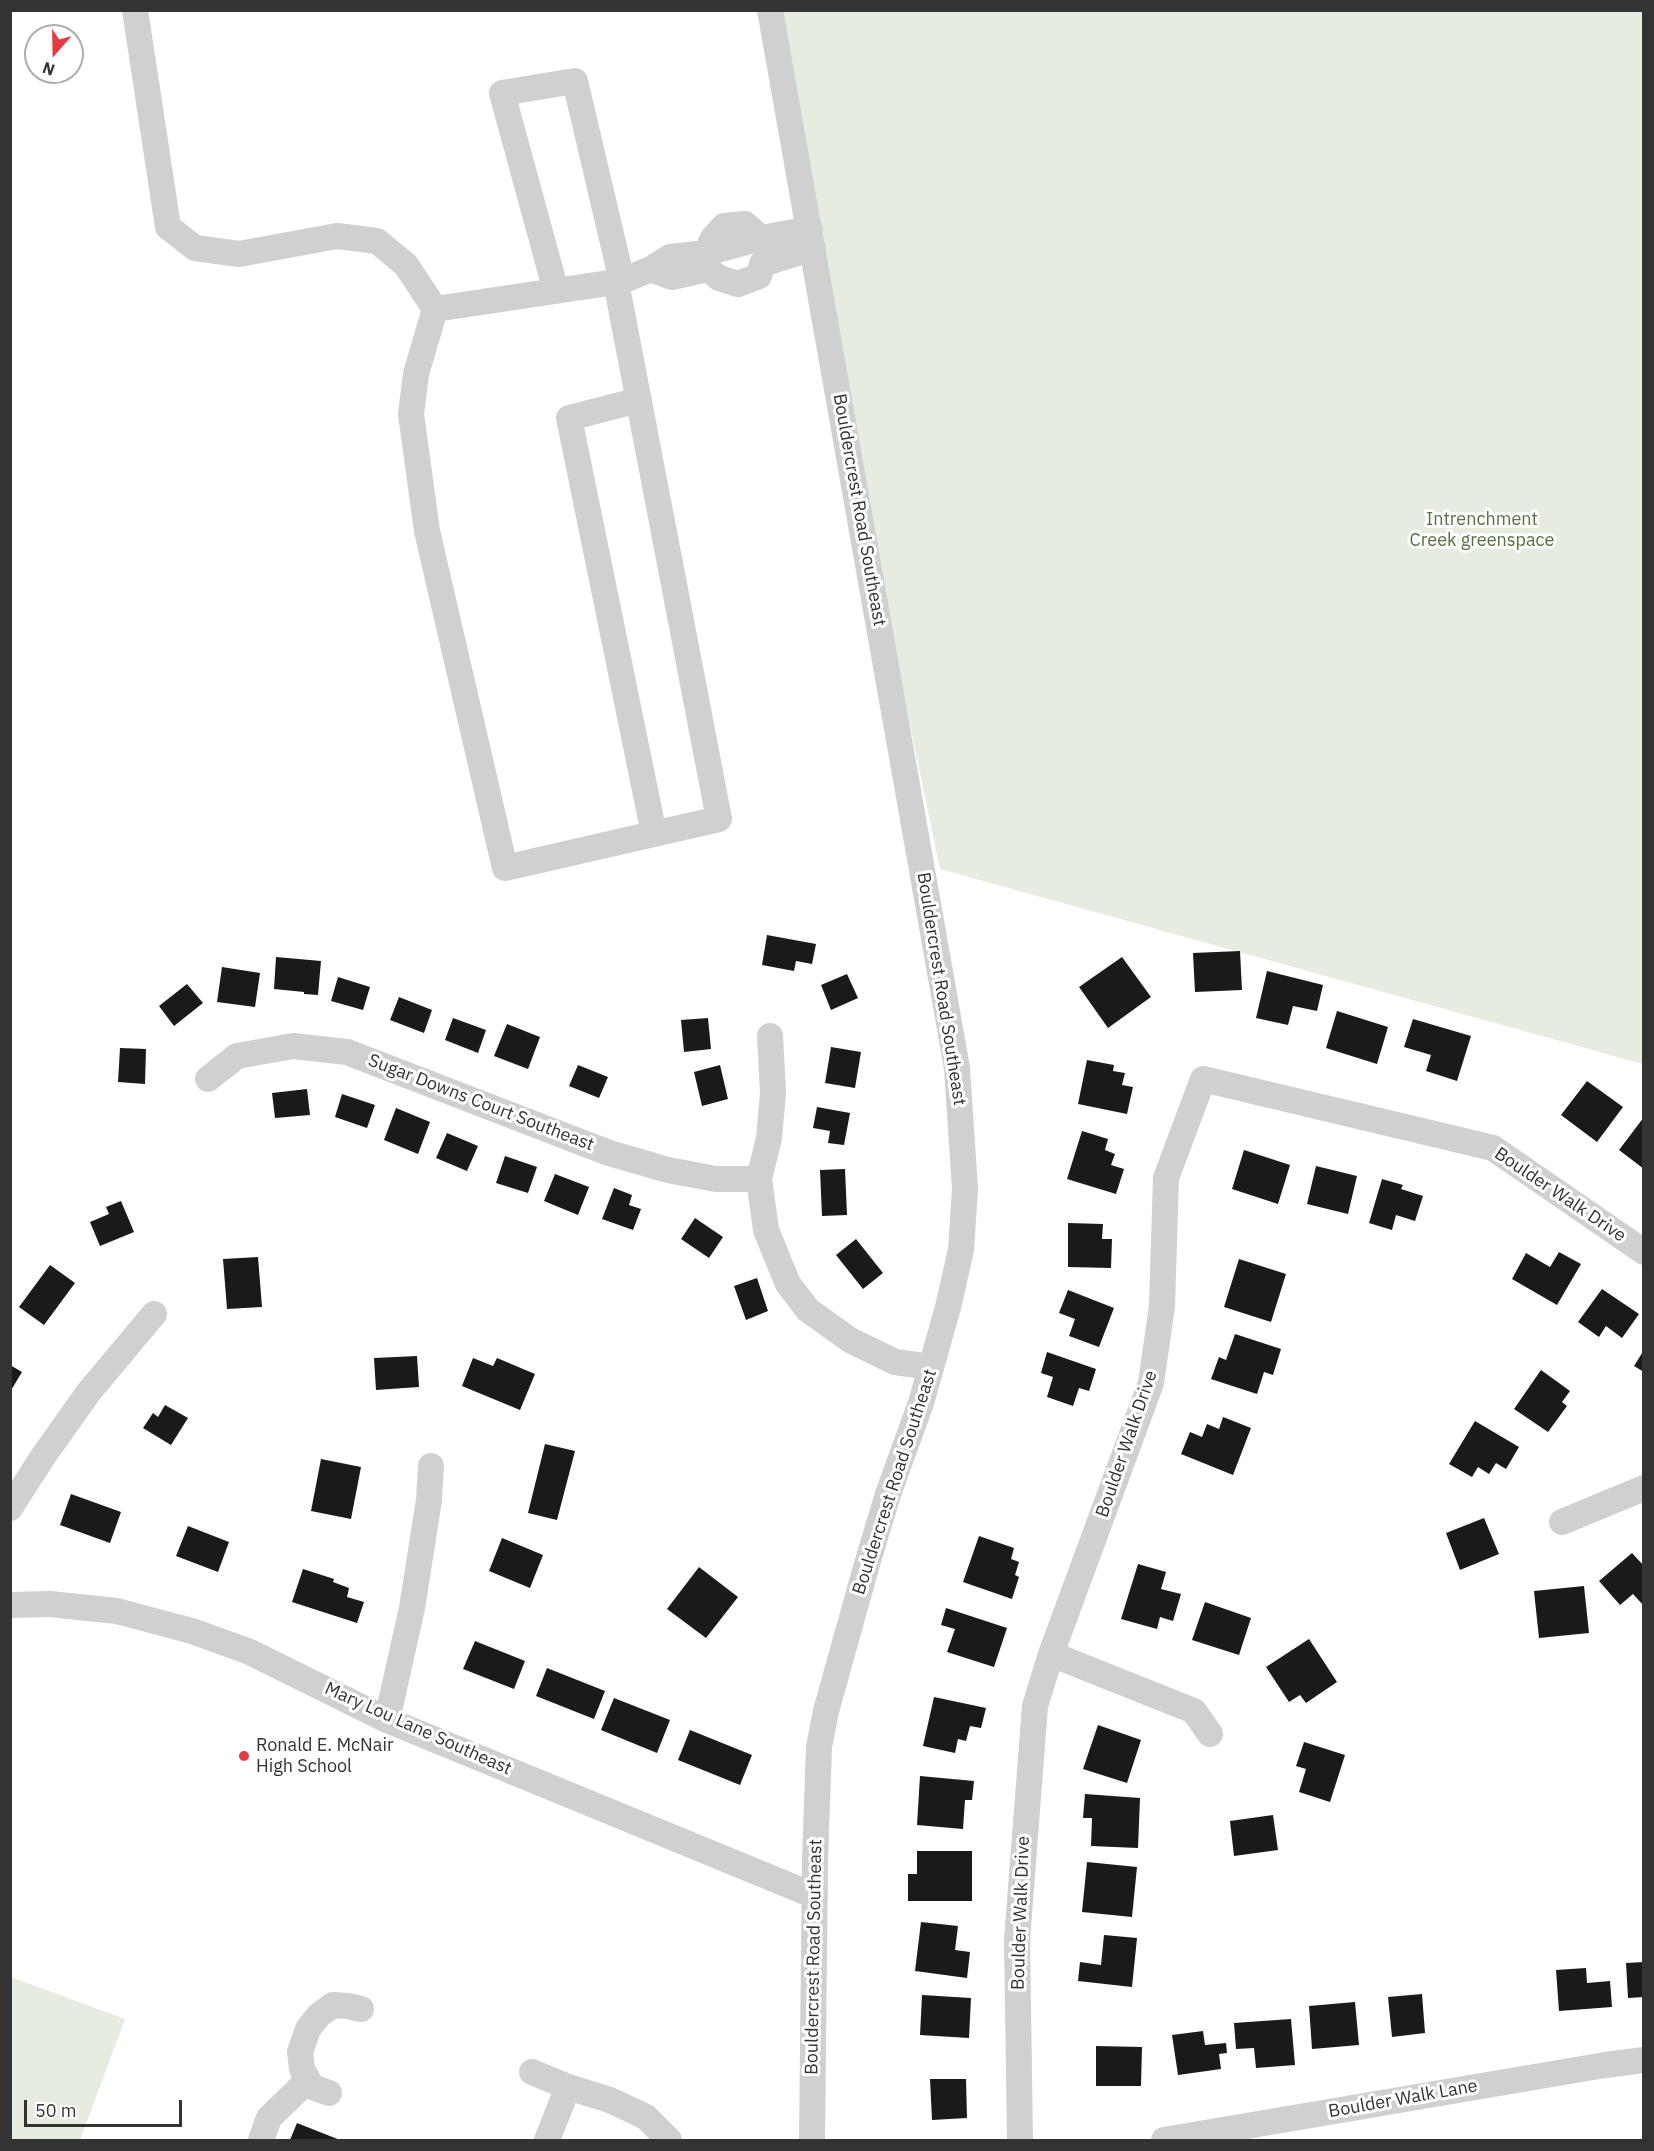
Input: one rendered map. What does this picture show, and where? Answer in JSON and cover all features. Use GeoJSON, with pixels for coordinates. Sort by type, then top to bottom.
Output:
{"type":"FeatureCollection","features":[{"type":"Feature","properties":{"kind":"street"},"geometry":{"type":"LineString","coordinates":[[135,10],[168,227],[195,248],[239,254],[338,236],[377,241],[406,265],[435,309],[416,374],[411,414],[427,531],[504,868],[719,819],[639,400],[619,282],[575,81],[502,93],[556,291]]}},
{"type":"Feature","properties":{"kind":"street","name":"Bouldercrest Road Southeast"},"geometry":{"type":"LineString","coordinates":[[770,10],[957,1068],[965,1189],[961,1250],[932,1367],[876,1534],[826,1711],[819,1747],[812,2140]]}},
{"type":"Feature","properties":{"kind":"street"},"geometry":{"type":"LineString","coordinates":[[435,309],[619,282],[651,269],[670,257],[707,261],[761,238],[811,239]]}},
{"type":"Feature","properties":{"kind":"street"},"geometry":{"type":"LineString","coordinates":[[707,261],[719,278],[738,284],[759,276],[762,264],[811,239]]}},
{"type":"Feature","properties":{"kind":"street"},"geometry":{"type":"LineString","coordinates":[[639,400],[568,418],[654,834]]}},
{"type":"Feature","properties":{"kind":"street"},"geometry":{"type":"LineString","coordinates":[[770,1036],[772,1093],[769,1138],[759,1179],[766,1230],[788,1284],[808,1310],[850,1340],[895,1362],[932,1367]]}},
{"type":"Feature","properties":{"kind":"street","name":"Sugar Downs Court Southeast"},"geometry":{"type":"LineString","coordinates":[[208,1078],[237,1056],[293,1046],[347,1052],[609,1153],[668,1170],[716,1179],[759,1179]]}},
{"type":"Feature","properties":{"kind":"street","name":"Boulder Walk Drive"},"geometry":{"type":"LineString","coordinates":[[1020,2140],[1017,1940],[1035,1706],[1151,1383],[1162,1306],[1166,1178],[1203,1079],[1493,1148],[1644,1252]]}},
{"type":"Feature","properties":{"kind":"street"},"geometry":{"type":"LineString","coordinates":[[10,1508],[88,1393],[154,1314]]}},
{"type":"Feature","properties":{"kind":"street"},"geometry":{"type":"LineString","coordinates":[[387,1720],[412,1608],[429,1500],[431,1466]]}},
{"type":"Feature","properties":{"kind":"street"},"geometry":{"type":"LineString","coordinates":[[1562,1522],[1644,1488]]}},
{"type":"Feature","properties":{"kind":"street","name":"Mary Lou Lane Southeast"},"geometry":{"type":"LineString","coordinates":[[10,1605],[50,1604],[117,1611],[192,1631],[250,1652],[387,1720],[815,1896]]}},
{"type":"Feature","properties":{"kind":"street"},"geometry":{"type":"LineString","coordinates":[[1052,1654],[1194,1711],[1210,1734]]}},
{"type":"Feature","properties":{"kind":"street"},"geometry":{"type":"LineString","coordinates":[[261,2140],[269,2118],[318,2087],[302,2069],[300,2052],[308,2029],[319,2015],[333,2006],[362,2009]]}},
{"type":"Feature","properties":{"kind":"street","name":"Boulder Walk Lane"},"geometry":{"type":"LineString","coordinates":[[1164,2140],[1644,2060]]}},
{"type":"Feature","properties":{"kind":"street"},"geometry":{"type":"LineString","coordinates":[[532,2072],[568,2087],[610,2100],[646,2117],[669,2140]]}},
{"type":"Feature","properties":{"kind":"street"},"geometry":{"type":"LineString","coordinates":[[547,2140],[568,2087]]}},
{"type":"Feature","properties":{"kind":"green space","name":"Intrenchment Creek greenspace"},"geometry":{"type":"Polygon","coordinates":[[[768,11],[1643,11],[1643,1064],[940,869],[889,625],[768,11]]]}},
{"type":"Feature","properties":{"kind":"green space"},"geometry":{"type":"Polygon","coordinates":[[[11,1977],[125,2019],[80,2140],[11,2140],[11,1977]]]}},
{"type":"Feature","properties":{"kind":"building"},"geometry":{"type":"Polygon","coordinates":[[[767,935],[816,944],[812,964],[796,961],[794,971],[762,965],[767,935]]]}},
{"type":"Feature","properties":{"kind":"building"},"geometry":{"type":"Polygon","coordinates":[[[1240,951],[1242,990],[1195,992],[1193,953],[1240,951]]]}},
{"type":"Feature","properties":{"kind":"building"},"geometry":{"type":"Polygon","coordinates":[[[276,957],[321,961],[318,995],[274,989],[276,957]]]}},
{"type":"Feature","properties":{"kind":"building"},"geometry":{"type":"Polygon","coordinates":[[[1122,957],[1151,997],[1108,1028],[1079,987],[1122,957]]]}},
{"type":"Feature","properties":{"kind":"building"},"geometry":{"type":"Polygon","coordinates":[[[222,967],[260,973],[255,1007],[217,1002],[222,967]]]}},
{"type":"Feature","properties":{"kind":"building"},"geometry":{"type":"Polygon","coordinates":[[[1267,971],[1323,985],[1317,1011],[1293,1006],[1288,1025],[1256,1018],[1267,971]]]}},
{"type":"Feature","properties":{"kind":"building"},"geometry":{"type":"Polygon","coordinates":[[[847,974],[858,998],[831,1010],[821,985],[847,974]]]}},
{"type":"Feature","properties":{"kind":"building"},"geometry":{"type":"Polygon","coordinates":[[[338,977],[370,987],[363,1010],[331,1001],[338,977]]]}},
{"type":"Feature","properties":{"kind":"building"},"geometry":{"type":"Polygon","coordinates":[[[187,984],[203,1003],[174,1026],[159,1006],[187,984]]]}},
{"type":"Feature","properties":{"kind":"building"},"geometry":{"type":"Polygon","coordinates":[[[399,997],[432,1010],[424,1033],[390,1020],[399,997]]]}},
{"type":"Feature","properties":{"kind":"building"},"geometry":{"type":"Polygon","coordinates":[[[1337,1011],[1388,1027],[1377,1064],[1326,1048],[1337,1011]]]}},
{"type":"Feature","properties":{"kind":"building"},"geometry":{"type":"Polygon","coordinates":[[[453,1018],[486,1030],[478,1053],[445,1040],[453,1018]]]}},
{"type":"Feature","properties":{"kind":"building"},"geometry":{"type":"Polygon","coordinates":[[[708,1018],[711,1049],[684,1052],[681,1020],[708,1018]]]}},
{"type":"Feature","properties":{"kind":"building"},"geometry":{"type":"Polygon","coordinates":[[[1413,1019],[1471,1036],[1457,1081],[1426,1071],[1431,1055],[1404,1047],[1413,1019]]]}},
{"type":"Feature","properties":{"kind":"building"},"geometry":{"type":"Polygon","coordinates":[[[507,1024],[540,1037],[528,1069],[494,1056],[507,1024]]]}},
{"type":"Feature","properties":{"kind":"building"},"geometry":{"type":"Polygon","coordinates":[[[831,1047],[861,1052],[855,1088],[825,1083],[831,1047]]]}},
{"type":"Feature","properties":{"kind":"building"},"geometry":{"type":"Polygon","coordinates":[[[120,1048],[146,1049],[145,1084],[118,1082],[120,1048]]]}},
{"type":"Feature","properties":{"kind":"building"},"geometry":{"type":"Polygon","coordinates":[[[1087,1060],[1114,1065],[1113,1071],[1125,1073],[1122,1085],[1133,1087],[1127,1114],[1078,1104],[1087,1060]]]}},
{"type":"Feature","properties":{"kind":"building"},"geometry":{"type":"Polygon","coordinates":[[[578,1065],[608,1077],[599,1098],[569,1086],[578,1065]]]}},
{"type":"Feature","properties":{"kind":"building"},"geometry":{"type":"Polygon","coordinates":[[[720,1065],[728,1099],[702,1106],[694,1072],[720,1065]]]}},
{"type":"Feature","properties":{"kind":"building"},"geometry":{"type":"Polygon","coordinates":[[[1587,1081],[1623,1107],[1597,1142],[1561,1115],[1587,1081]]]}},
{"type":"Feature","properties":{"kind":"building"},"geometry":{"type":"Polygon","coordinates":[[[307,1089],[310,1115],[275,1118],[272,1093],[307,1089]]]}},
{"type":"Feature","properties":{"kind":"building"},"geometry":{"type":"Polygon","coordinates":[[[342,1094],[375,1105],[367,1128],[335,1117],[342,1094]]]}},
{"type":"Feature","properties":{"kind":"building"},"geometry":{"type":"Polygon","coordinates":[[[817,1107],[850,1113],[844,1145],[828,1143],[830,1131],[813,1128],[817,1107]]]}},
{"type":"Feature","properties":{"kind":"building"},"geometry":{"type":"Polygon","coordinates":[[[396,1108],[430,1122],[418,1154],[384,1140],[396,1108]]]}},
{"type":"Feature","properties":{"kind":"building"},"geometry":{"type":"Polygon","coordinates":[[[1644,1117],[1644,1169],[1619,1150],[1644,1117]]]}},
{"type":"Feature","properties":{"kind":"building"},"geometry":{"type":"Polygon","coordinates":[[[1082,1131],[1108,1139],[1105,1150],[1115,1154],[1111,1165],[1124,1169],[1116,1194],[1067,1179],[1082,1131]]]}},
{"type":"Feature","properties":{"kind":"building"},"geometry":{"type":"Polygon","coordinates":[[[447,1133],[478,1146],[467,1171],[436,1158],[447,1133]]]}},
{"type":"Feature","properties":{"kind":"building"},"geometry":{"type":"Polygon","coordinates":[[[1244,1150],[1290,1165],[1278,1204],[1232,1189],[1244,1150]]]}},
{"type":"Feature","properties":{"kind":"building"},"geometry":{"type":"Polygon","coordinates":[[[505,1156],[537,1167],[528,1193],[496,1183],[505,1156]]]}},
{"type":"Feature","properties":{"kind":"building"},"geometry":{"type":"Polygon","coordinates":[[[1316,1166],[1357,1176],[1348,1214],[1307,1204],[1316,1166]]]}},
{"type":"Feature","properties":{"kind":"building"},"geometry":{"type":"Polygon","coordinates":[[[845,1169],[847,1215],[822,1216],[820,1170],[845,1169]]]}},
{"type":"Feature","properties":{"kind":"building"},"geometry":{"type":"Polygon","coordinates":[[[555,1174],[589,1187],[578,1215],[544,1201],[555,1174]]]}},
{"type":"Feature","properties":{"kind":"building"},"geometry":{"type":"Polygon","coordinates":[[[1382,1179],[1403,1185],[1401,1189],[1423,1196],[1415,1221],[1396,1215],[1392,1230],[1369,1223],[1382,1179]]]}},
{"type":"Feature","properties":{"kind":"building"},"geometry":{"type":"Polygon","coordinates":[[[614,1188],[632,1195],[629,1205],[641,1209],[633,1230],[602,1219],[614,1188]]]}},
{"type":"Feature","properties":{"kind":"building"},"geometry":{"type":"Polygon","coordinates":[[[121,1201],[134,1232],[100,1246],[90,1222],[109,1214],[106,1207],[121,1201]]]}},
{"type":"Feature","properties":{"kind":"building"},"geometry":{"type":"Polygon","coordinates":[[[695,1218],[723,1237],[709,1258],[681,1239],[695,1218]]]}},
{"type":"Feature","properties":{"kind":"building"},"geometry":{"type":"Polygon","coordinates":[[[1068,1223],[1103,1224],[1102,1239],[1112,1239],[1111,1268],[1068,1267],[1068,1223]]]}},
{"type":"Feature","properties":{"kind":"building"},"geometry":{"type":"Polygon","coordinates":[[[856,1239],[883,1273],[863,1289],[836,1255],[856,1239]]]}},
{"type":"Feature","properties":{"kind":"building"},"geometry":{"type":"Polygon","coordinates":[[[1559,1252],[1581,1264],[1557,1305],[1512,1279],[1526,1253],[1550,1267],[1559,1252]]]}},
{"type":"Feature","properties":{"kind":"building"},"geometry":{"type":"Polygon","coordinates":[[[258,1257],[262,1307],[227,1309],[223,1259],[258,1257]]]}},
{"type":"Feature","properties":{"kind":"building"},"geometry":{"type":"Polygon","coordinates":[[[1239,1259],[1286,1274],[1271,1322],[1224,1307],[1239,1259]]]}},
{"type":"Feature","properties":{"kind":"building"},"geometry":{"type":"Polygon","coordinates":[[[50,1265],[75,1283],[44,1325],[19,1307],[50,1265]]]}},
{"type":"Feature","properties":{"kind":"building"},"geometry":{"type":"Polygon","coordinates":[[[757,1278],[768,1311],[746,1320],[734,1286],[757,1278]]]}},
{"type":"Feature","properties":{"kind":"building"},"geometry":{"type":"Polygon","coordinates":[[[1602,1289],[1639,1314],[1622,1338],[1606,1326],[1599,1337],[1578,1322],[1602,1289]]]}},
{"type":"Feature","properties":{"kind":"building"},"geometry":{"type":"Polygon","coordinates":[[[1068,1290],[1114,1308],[1099,1347],[1069,1336],[1075,1319],[1059,1313],[1068,1290]]]}},
{"type":"Feature","properties":{"kind":"building"},"geometry":{"type":"Polygon","coordinates":[[[1235,1334],[1281,1349],[1273,1375],[1264,1372],[1257,1394],[1211,1379],[1219,1357],[1226,1360],[1235,1334]]]}},
{"type":"Feature","properties":{"kind":"building"},"geometry":{"type":"Polygon","coordinates":[[[1644,1350],[1644,1372],[1634,1366],[1644,1350]]]}},
{"type":"Feature","properties":{"kind":"building"},"geometry":{"type":"Polygon","coordinates":[[[1047,1352],[1096,1369],[1089,1391],[1079,1388],[1073,1406],[1047,1397],[1053,1377],[1041,1373],[1047,1352]]]}},
{"type":"Feature","properties":{"kind":"building"},"geometry":{"type":"Polygon","coordinates":[[[417,1356],[419,1387],[376,1390],[374,1358],[417,1356]]]}},
{"type":"Feature","properties":{"kind":"building"},"geometry":{"type":"Polygon","coordinates":[[[473,1358],[493,1366],[497,1358],[535,1374],[520,1410],[462,1386],[473,1358]]]}},
{"type":"Feature","properties":{"kind":"building"},"geometry":{"type":"Polygon","coordinates":[[[10,1365],[22,1372],[10,1392],[10,1365]]]}},
{"type":"Feature","properties":{"kind":"building"},"geometry":{"type":"Polygon","coordinates":[[[1541,1370],[1570,1391],[1562,1402],[1567,1406],[1548,1432],[1514,1409],[1541,1370]]]}},
{"type":"Feature","properties":{"kind":"building"},"geometry":{"type":"Polygon","coordinates":[[[165,1405],[188,1418],[171,1445],[143,1428],[153,1413],[158,1417],[165,1405]]]}},
{"type":"Feature","properties":{"kind":"building"},"geometry":{"type":"Polygon","coordinates":[[[1223,1417],[1251,1428],[1233,1475],[1181,1454],[1190,1432],[1202,1437],[1207,1424],[1219,1429],[1223,1417]]]}},
{"type":"Feature","properties":{"kind":"building"},"geometry":{"type":"Polygon","coordinates":[[[1475,1421],[1519,1447],[1506,1469],[1496,1463],[1489,1474],[1478,1467],[1472,1477],[1449,1464],[1475,1421]]]}},
{"type":"Feature","properties":{"kind":"building"},"geometry":{"type":"Polygon","coordinates":[[[545,1444],[575,1451],[557,1520],[528,1513],[545,1444]]]}},
{"type":"Feature","properties":{"kind":"building"},"geometry":{"type":"Polygon","coordinates":[[[321,1459],[361,1467],[351,1519],[311,1511],[321,1459]]]}},
{"type":"Feature","properties":{"kind":"building"},"geometry":{"type":"Polygon","coordinates":[[[71,1494],[121,1512],[110,1543],[60,1525],[71,1494]]]}},
{"type":"Feature","properties":{"kind":"building"},"geometry":{"type":"Polygon","coordinates":[[[1484,1518],[1499,1554],[1460,1570],[1446,1533],[1484,1518]]]}},
{"type":"Feature","properties":{"kind":"building"},"geometry":{"type":"Polygon","coordinates":[[[188,1526],[229,1542],[218,1572],[176,1556],[188,1526]]]}},
{"type":"Feature","properties":{"kind":"building"},"geometry":{"type":"Polygon","coordinates":[[[979,1536],[1014,1548],[1011,1559],[1019,1562],[1015,1575],[1019,1577],[1012,1599],[963,1582],[979,1536]]]}},
{"type":"Feature","properties":{"kind":"building"},"geometry":{"type":"Polygon","coordinates":[[[502,1538],[543,1555],[530,1588],[489,1571],[502,1538]]]}},
{"type":"Feature","properties":{"kind":"building"},"geometry":{"type":"Polygon","coordinates":[[[1632,1553],[1644,1566],[1644,1606],[1633,1594],[1620,1605],[1599,1581],[1632,1553]]]}},
{"type":"Feature","properties":{"kind":"building"},"geometry":{"type":"Polygon","coordinates":[[[1138,1564],[1166,1572],[1161,1589],[1181,1594],[1173,1621],[1160,1617],[1157,1629],[1121,1619],[1138,1564]]]}},
{"type":"Feature","properties":{"kind":"building"},"geometry":{"type":"Polygon","coordinates":[[[699,1567],[738,1597],[706,1638],[667,1609],[699,1567]]]}},
{"type":"Feature","properties":{"kind":"building"},"geometry":{"type":"Polygon","coordinates":[[[303,1569],[334,1579],[333,1582],[349,1588],[347,1597],[364,1602],[357,1623],[292,1602],[303,1569]]]}},
{"type":"Feature","properties":{"kind":"building"},"geometry":{"type":"Polygon","coordinates":[[[1584,1586],[1589,1633],[1539,1638],[1534,1591],[1584,1586]]]}},
{"type":"Feature","properties":{"kind":"building"},"geometry":{"type":"Polygon","coordinates":[[[1205,1602],[1251,1618],[1239,1655],[1192,1640],[1205,1602]]]}},
{"type":"Feature","properties":{"kind":"building"},"geometry":{"type":"Polygon","coordinates":[[[946,1608],[1007,1628],[994,1667],[947,1652],[955,1629],[941,1625],[946,1608]]]}},
{"type":"Feature","properties":{"kind":"building"},"geometry":{"type":"Polygon","coordinates":[[[1309,1639],[1337,1682],[1306,1703],[1300,1695],[1289,1702],[1266,1667],[1309,1639]]]}},
{"type":"Feature","properties":{"kind":"building"},"geometry":{"type":"Polygon","coordinates":[[[475,1641],[525,1661],[514,1689],[463,1669],[475,1641]]]}},
{"type":"Feature","properties":{"kind":"building"},"geometry":{"type":"Polygon","coordinates":[[[547,1668],[605,1691],[594,1719],[536,1696],[547,1668]]]}},
{"type":"Feature","properties":{"kind":"building"},"geometry":{"type":"Polygon","coordinates":[[[934,1697],[986,1708],[981,1728],[970,1726],[966,1741],[958,1739],[955,1753],[923,1746],[934,1697]]]}},
{"type":"Feature","properties":{"kind":"building"},"geometry":{"type":"Polygon","coordinates":[[[614,1698],[670,1720],[657,1753],[601,1730],[614,1698]]]}},
{"type":"Feature","properties":{"kind":"building"},"geometry":{"type":"Polygon","coordinates":[[[1098,1725],[1141,1740],[1127,1783],[1083,1769],[1098,1725]]]}},
{"type":"Feature","properties":{"kind":"building"},"geometry":{"type":"Polygon","coordinates":[[[690,1730],[752,1755],[740,1785],[678,1760],[690,1730]]]}},
{"type":"Feature","properties":{"kind":"building"},"geometry":{"type":"Polygon","coordinates":[[[1304,1742],[1345,1755],[1330,1802],[1299,1792],[1306,1769],[1296,1766],[1304,1742]]]}},
{"type":"Feature","properties":{"kind":"building"},"geometry":{"type":"Polygon","coordinates":[[[920,1776],[974,1781],[972,1800],[965,1800],[963,1829],[917,1825],[920,1776]]]}},
{"type":"Feature","properties":{"kind":"building"},"geometry":{"type":"Polygon","coordinates":[[[1085,1794],[1140,1798],[1138,1848],[1091,1846],[1092,1818],[1083,1818],[1085,1794]]]}},
{"type":"Feature","properties":{"kind":"building"},"geometry":{"type":"Polygon","coordinates":[[[1273,1815],[1278,1850],[1234,1856],[1230,1821],[1273,1815]]]}},
{"type":"Feature","properties":{"kind":"building"},"geometry":{"type":"Polygon","coordinates":[[[917,1851],[972,1851],[972,1901],[908,1901],[908,1874],[917,1874],[917,1851]]]}},
{"type":"Feature","properties":{"kind":"building"},"geometry":{"type":"Polygon","coordinates":[[[1087,1862],[1137,1867],[1132,1917],[1082,1912],[1087,1862]]]}},
{"type":"Feature","properties":{"kind":"building"},"geometry":{"type":"Polygon","coordinates":[[[921,1922],[958,1926],[955,1950],[970,1952],[967,1978],[915,1971],[921,1922]]]}},
{"type":"Feature","properties":{"kind":"building"},"geometry":{"type":"Polygon","coordinates":[[[1104,1935],[1137,1938],[1132,1987],[1078,1981],[1080,1962],[1101,1965],[1104,1935]]]}},
{"type":"Feature","properties":{"kind":"building"},"geometry":{"type":"Polygon","coordinates":[[[1644,1962],[1644,1997],[1628,1998],[1626,1963],[1644,1962]]]}},
{"type":"Feature","properties":{"kind":"building"},"geometry":{"type":"Polygon","coordinates":[[[1586,1968],[1587,1983],[1610,1981],[1612,2007],[1559,2011],[1556,1970],[1586,1968]]]}},
{"type":"Feature","properties":{"kind":"building"},"geometry":{"type":"Polygon","coordinates":[[[1422,1994],[1425,2033],[1392,2037],[1388,1997],[1422,1994]]]}},
{"type":"Feature","properties":{"kind":"building"},"geometry":{"type":"Polygon","coordinates":[[[922,1995],[971,1998],[969,2038],[920,2035],[922,1995]]]}},
{"type":"Feature","properties":{"kind":"building"},"geometry":{"type":"Polygon","coordinates":[[[1355,2002],[1359,2045],[1312,2049],[1309,2006],[1355,2002]]]}},
{"type":"Feature","properties":{"kind":"building"},"geometry":{"type":"Polygon","coordinates":[[[1291,2019],[1295,2065],[1256,2068],[1254,2048],[1236,2049],[1234,2023],[1291,2019]]]}},
{"type":"Feature","properties":{"kind":"building"},"geometry":{"type":"Polygon","coordinates":[[[1203,2031],[1205,2045],[1226,2043],[1227,2053],[1219,2054],[1221,2069],[1178,2075],[1172,2035],[1203,2031]]]}},
{"type":"Feature","properties":{"kind":"building"},"geometry":{"type":"Polygon","coordinates":[[[1096,2046],[1142,2047],[1141,2086],[1096,2086],[1096,2046]]]}},
{"type":"Feature","properties":{"kind":"building"},"geometry":{"type":"Polygon","coordinates":[[[930,2079],[966,2079],[967,2118],[932,2120],[930,2079]]]}},
{"type":"Feature","properties":{"kind":"building"},"geometry":{"type":"Polygon","coordinates":[[[297,2123],[340,2140],[290,2140],[297,2123]]]}},
{"type":"Feature","properties":{"kind":"place","name":"Ronald E. McNair High School"},"geometry":{"type":"Point","coordinates":[244,1756]}}]}
